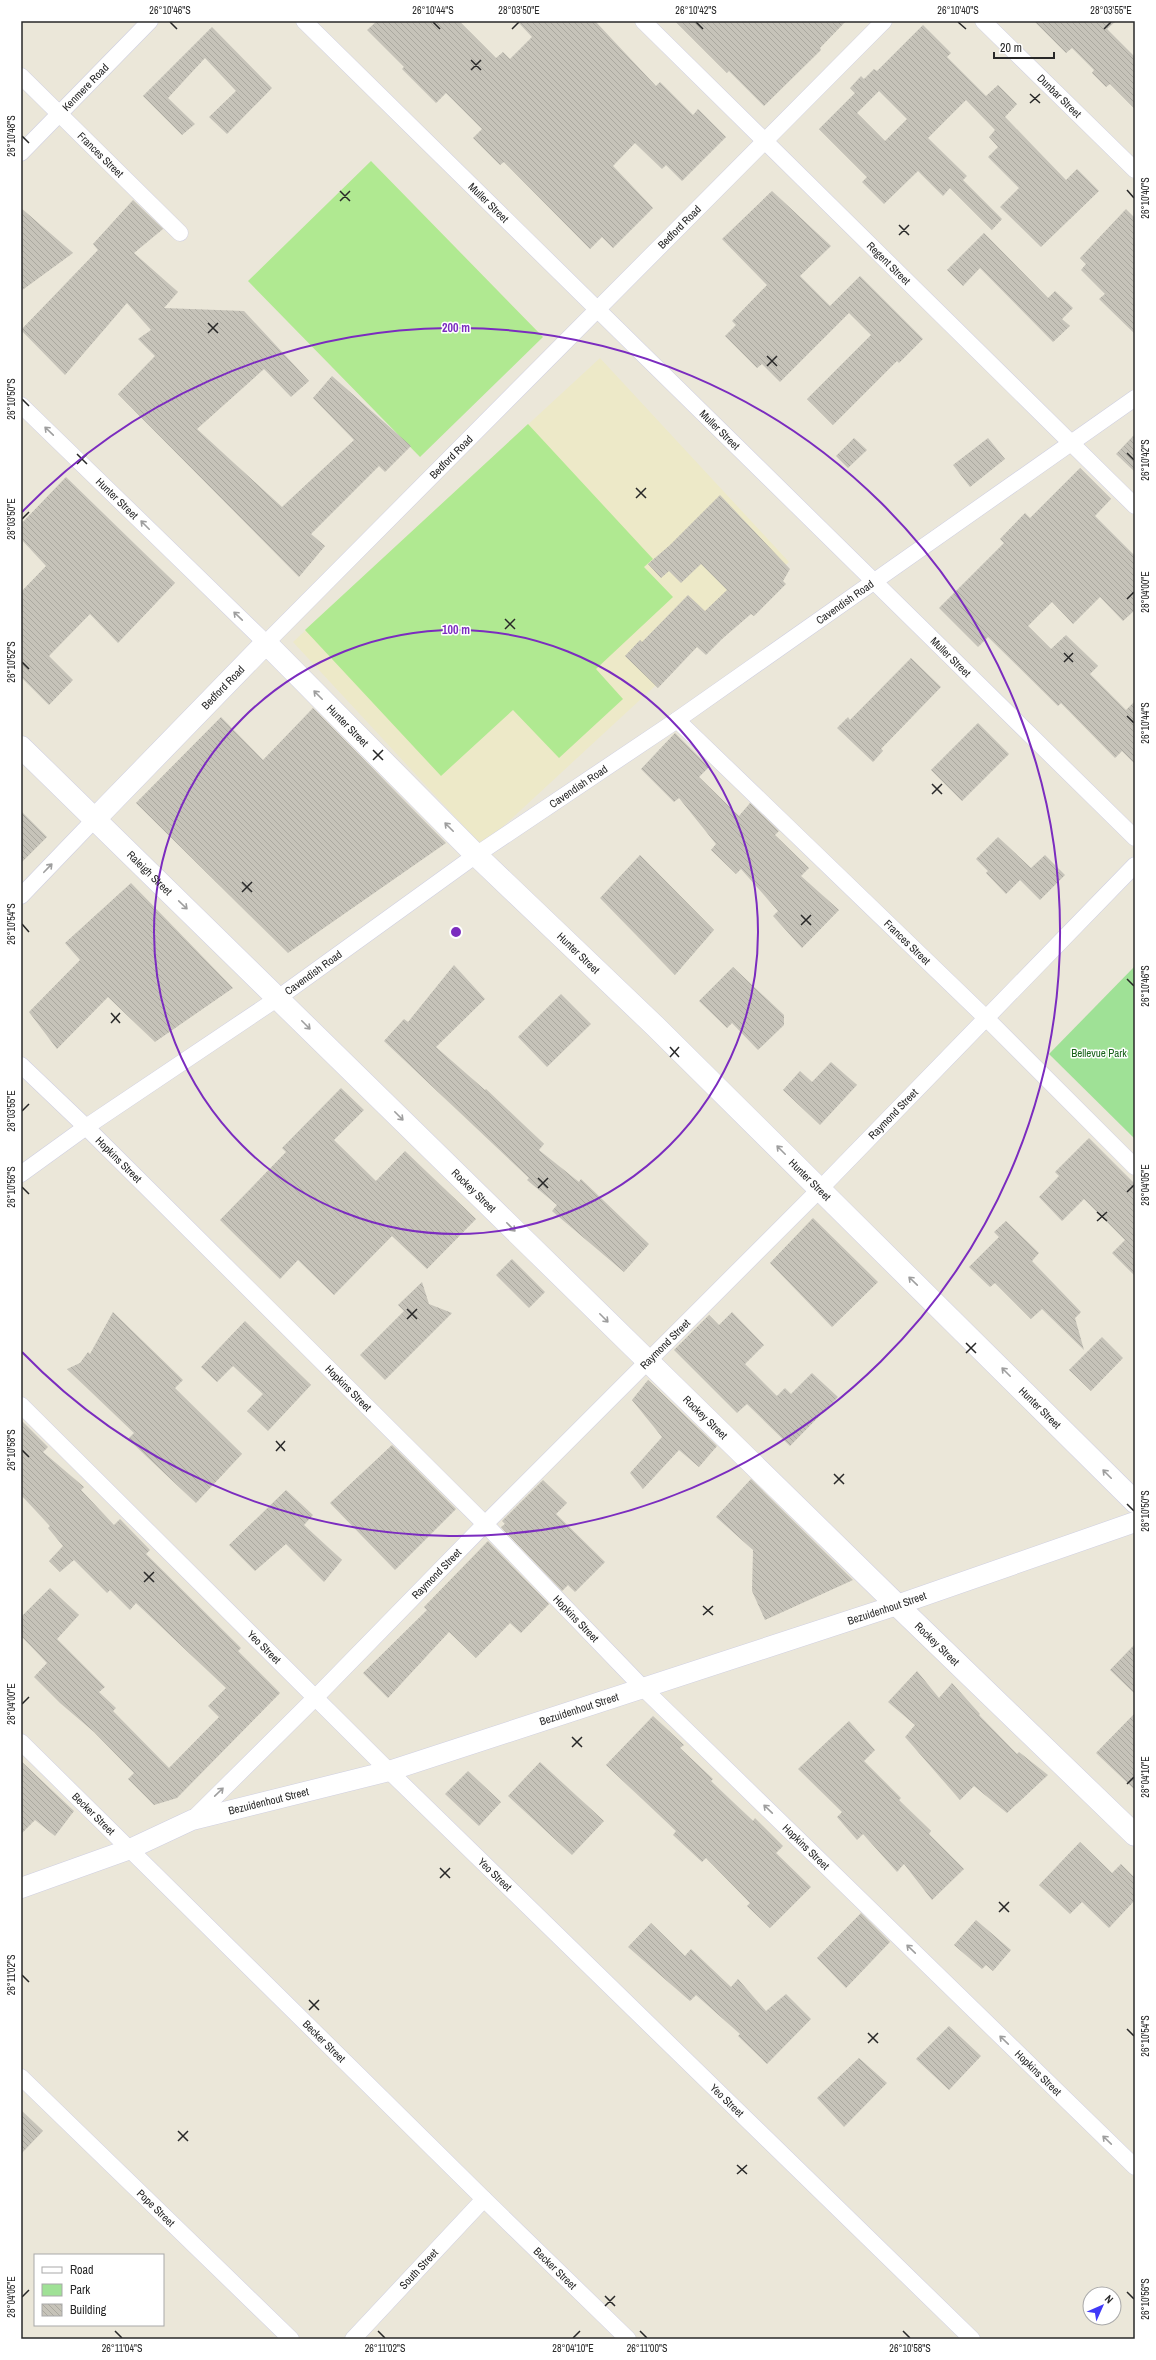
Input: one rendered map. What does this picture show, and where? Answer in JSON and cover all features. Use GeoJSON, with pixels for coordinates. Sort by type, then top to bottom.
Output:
{"type":"FeatureCollection","features":[{"type":"Feature","properties":{"kind":"main road","name":"Bedford Road"},"geometry":{"type":"LineString","coordinates":[[94,820],[266,643]]}},
{"type":"Feature","properties":{"kind":"main road","name":"Hunter Street"},"geometry":{"type":"LineString","coordinates":[[266,643],[476,855],[655,1026],[1135,1502]]}},
{"type":"Feature","properties":{"kind":"main road","name":"Raleigh Street"},"geometry":{"type":"LineString","coordinates":[[21,747],[94,820],[278,998]]}},
{"type":"Feature","properties":{"kind":"main road","name":"Rockey Street"},"geometry":{"type":"LineString","coordinates":[[278,998],[648,1362],[1135,1835]]}},
{"type":"Feature","properties":{"kind":"street","name":"Kenmere Road"},"geometry":{"type":"LineString","coordinates":[[21,153],[150,21]]}},
{"type":"Feature","properties":{"kind":"street","name":"Muller Street"},"geometry":{"type":"LineString","coordinates":[[304,21],[1135,838]]}},
{"type":"Feature","properties":{"kind":"street","name":"Regent Street"},"geometry":{"type":"LineString","coordinates":[[643,21],[1135,506]]}},
{"type":"Feature","properties":{"kind":"street","name":"Bedford Road"},"geometry":{"type":"LineString","coordinates":[[266,643],[884,21]]}},
{"type":"Feature","properties":{"kind":"street","name":"Dunbar Street"},"geometry":{"type":"LineString","coordinates":[[983,21],[1135,170]]}},
{"type":"Feature","properties":{"kind":"street","name":"Frances Street"},"geometry":{"type":"LineString","coordinates":[[21,76],[180,233]]}},
{"type":"Feature","properties":{"kind":"street","name":"Cavendish Road"},"geometry":{"type":"LineString","coordinates":[[21,1174],[86,1127],[278,998],[476,855],[677,720],[1135,398]]}},
{"type":"Feature","properties":{"kind":"street","name":"Hunter Street"},"geometry":{"type":"LineString","coordinates":[[21,404],[266,643]]}},
{"type":"Feature","properties":{"kind":"street","name":"Frances Street"},"geometry":{"type":"LineString","coordinates":[[677,720],[986,1018],[1135,1167]]}},
{"type":"Feature","properties":{"kind":"street","name":"Bedford Road"},"geometry":{"type":"LineString","coordinates":[[21,896],[94,820]]}},
{"type":"Feature","properties":{"kind":"street","name":"Raymond Street"},"geometry":{"type":"LineString","coordinates":[[192,1820],[820,1189],[1135,865]]}},
{"type":"Feature","properties":{"kind":"street","name":"Hopkins Street"},"geometry":{"type":"LineString","coordinates":[[21,1065],[86,1127],[485,1524],[643,1688],[1135,2168]]}},
{"type":"Feature","properties":{"kind":"street","name":"Yeo Street"},"geometry":{"type":"LineString","coordinates":[[21,1405],[389,1771],[972,2339]]}},
{"type":"Feature","properties":{"kind":"street","name":"Bezuidenhout Street"},"geometry":{"type":"LineString","coordinates":[[21,1888],[130,1849],[192,1820],[389,1771],[897,1605],[1135,1522]]}},
{"type":"Feature","properties":{"kind":"street","name":"Becker Street"},"geometry":{"type":"LineString","coordinates":[[21,1742],[628,2339]]}},
{"type":"Feature","properties":{"kind":"street","name":"Pope Street"},"geometry":{"type":"LineString","coordinates":[[21,2077],[291,2339]]}},
{"type":"Feature","properties":{"kind":"street","name":"South Street"},"geometry":{"type":"LineString","coordinates":[[353,2339],[484,2199]]}},
{"type":"Feature","properties":{"kind":"shaded area"},"geometry":{"type":"Polygon","coordinates":[[[600,358],[789,562],[482,846],[293,642],[600,358]]]}},
{"type":"Feature","properties":{"kind":"green space"},"geometry":{"type":"Polygon","coordinates":[[[371,161],[543,337],[420,457],[248,281],[371,161]]]}},
{"type":"Feature","properties":{"kind":"green space"},"geometry":{"type":"Polygon","coordinates":[[[528,424],[653,559],[644,567],[673,597],[596,669],[623,699],[559,758],[513,710],[441,776],[305,630],[528,424]]]}},
{"type":"Feature","properties":{"kind":"green space","name":"Bellevue Park"},"geometry":{"type":"Polygon","coordinates":[[[1135,966],[1135,1139],[1049,1054],[1135,966]]]}},
{"type":"Feature","properties":{"kind":"building"},"geometry":{"type":"Polygon","coordinates":[[[377,21],[459,21],[496,58],[503,52],[510,59],[532,37],[517,21],[595,21],[656,86],[660,82],[693,115],[698,109],[726,137],[682,181],[666,165],[662,169],[635,143],[613,166],[653,208],[613,248],[602,237],[590,249],[504,162],[500,165],[473,138],[482,129],[446,93],[436,103],[402,69],[404,67],[367,30],[377,21]]]}},
{"type":"Feature","properties":{"kind":"building"},"geometry":{"type":"Polygon","coordinates":[[[675,21],[846,21],[820,48],[821,50],[764,106],[729,71],[727,73],[675,21]]]}},
{"type":"Feature","properties":{"kind":"building"},"geometry":{"type":"Polygon","coordinates":[[[1034,21],[1116,21],[1107,29],[1135,57],[1135,109],[1110,84],[1106,87],[1092,73],[1094,70],[1072,48],[1066,53],[1034,21]]]}},
{"type":"Feature","properties":{"kind":"building"},"geometry":{"type":"Polygon","coordinates":[[[923,25],[951,53],[947,57],[986,96],[998,85],[1017,104],[1005,117],[1066,180],[1077,169],[1099,191],[1041,247],[1000,207],[1019,188],[988,157],[998,147],[989,137],[995,130],[966,100],[928,138],[967,176],[963,180],[1002,219],[992,230],[950,188],[943,196],[918,171],[884,204],[862,182],[867,177],[819,129],[855,93],[850,88],[861,76],[864,79],[874,69],[877,71],[923,25]],[[879,91],[857,113],[885,141],[907,119],[879,91]]]}},
{"type":"Feature","properties":{"kind":"building"},"geometry":{"type":"Polygon","coordinates":[[[212,27],[272,88],[227,134],[209,117],[236,91],[205,58],[168,98],[195,124],[182,135],[143,96],[212,27]]]}},
{"type":"Feature","properties":{"kind":"building"},"geometry":{"type":"Polygon","coordinates":[[[772,191],[831,246],[800,276],[830,306],[860,276],[923,339],[899,363],[897,361],[833,425],[807,399],[871,335],[849,313],[780,382],[762,364],[757,368],[725,336],[736,325],[732,321],[767,285],[722,239],[772,191]]]}},
{"type":"Feature","properties":{"kind":"building"},"geometry":{"type":"Polygon","coordinates":[[[133,200],[163,229],[134,253],[178,292],[164,308],[244,311],[309,381],[291,397],[264,369],[197,429],[282,507],[354,440],[313,398],[332,376],[411,446],[385,472],[379,466],[311,534],[325,546],[299,577],[118,394],[155,356],[138,339],[151,330],[127,303],[65,375],[21,330],[98,250],[93,244],[133,200]]]}},
{"type":"Feature","properties":{"kind":"building"},"geometry":{"type":"Polygon","coordinates":[[[21,208],[73,253],[21,291],[21,208]]]}},
{"type":"Feature","properties":{"kind":"building"},"geometry":{"type":"Polygon","coordinates":[[[1126,209],[1135,218],[1135,334],[1099,299],[1105,294],[1081,270],[1086,264],[1080,258],[1126,209]]]}},
{"type":"Feature","properties":{"kind":"building"},"geometry":{"type":"Polygon","coordinates":[[[984,233],[1048,298],[1055,291],[1073,308],[1062,319],[1070,326],[1053,342],[980,268],[963,286],[947,270],[984,233]]]}},
{"type":"Feature","properties":{"kind":"building"},"geometry":{"type":"Polygon","coordinates":[[[1135,434],[1135,472],[1116,454],[1135,434]]]}},
{"type":"Feature","properties":{"kind":"building"},"geometry":{"type":"Polygon","coordinates":[[[854,438],[867,450],[848,468],[836,456],[854,438]]]}},
{"type":"Feature","properties":{"kind":"building"},"geometry":{"type":"Polygon","coordinates":[[[988,438],[1005,459],[970,487],[953,465],[988,438]]]}},
{"type":"Feature","properties":{"kind":"building"},"geometry":{"type":"Polygon","coordinates":[[[1080,468],[1111,499],[1095,516],[1135,556],[1135,610],[1123,621],[1100,597],[1073,624],[1052,602],[1028,626],[1051,649],[1066,635],[1098,666],[1090,674],[1126,710],[1135,701],[1135,764],[1122,751],[1115,758],[1061,703],[1058,706],[988,637],[978,647],[939,608],[1004,543],[1000,539],[1025,513],[1030,518],[1080,468]]]}},
{"type":"Feature","properties":{"kind":"building"},"geometry":{"type":"Polygon","coordinates":[[[66,477],[175,583],[118,643],[90,614],[49,656],[73,680],[49,705],[21,677],[21,592],[46,566],[21,539],[21,524],[66,477]]]}},
{"type":"Feature","properties":{"kind":"building"},"geometry":{"type":"Polygon","coordinates":[[[720,495],[790,569],[783,581],[786,584],[754,616],[751,614],[706,655],[697,647],[658,688],[625,656],[640,640],[642,642],[688,595],[705,611],[727,590],[701,564],[681,583],[669,571],[661,578],[648,564],[670,545],[720,495]]]}},
{"type":"Feature","properties":{"kind":"building"},"geometry":{"type":"Polygon","coordinates":[[[911,658],[941,687],[881,749],[883,751],[873,762],[837,728],[848,717],[850,720],[911,658]]]}},
{"type":"Feature","properties":{"kind":"building"},"geometry":{"type":"Polygon","coordinates":[[[313,708],[446,843],[288,953],[136,803],[221,717],[263,760],[313,708]]]}},
{"type":"Feature","properties":{"kind":"building"},"geometry":{"type":"Polygon","coordinates":[[[978,723],[1009,754],[962,801],[931,770],[978,723]]]}},
{"type":"Feature","properties":{"kind":"building"},"geometry":{"type":"Polygon","coordinates":[[[675,733],[709,767],[699,777],[739,816],[750,803],[779,831],[775,835],[809,868],[801,876],[839,910],[802,948],[773,916],[778,911],[741,869],[736,874],[711,850],[716,844],[679,798],[674,802],[641,769],[675,733]]]}},
{"type":"Feature","properties":{"kind":"building"},"geometry":{"type":"Polygon","coordinates":[[[21,811],[47,837],[21,863],[21,811]]]}},
{"type":"Feature","properties":{"kind":"building"},"geometry":{"type":"Polygon","coordinates":[[[998,837],[1031,868],[1045,855],[1065,875],[1040,900],[1020,880],[1006,894],[986,873],[988,871],[976,859],[998,837]]]}},
{"type":"Feature","properties":{"kind":"building"},"geometry":{"type":"Polygon","coordinates":[[[640,855],[714,930],[675,975],[600,898],[640,855]]]}},
{"type":"Feature","properties":{"kind":"building"},"geometry":{"type":"Polygon","coordinates":[[[131,883],[233,988],[155,1042],[108,997],[57,1049],[29,1012],[80,960],[65,943],[131,883]]]}},
{"type":"Feature","properties":{"kind":"building"},"geometry":{"type":"Polygon","coordinates":[[[454,965],[485,999],[436,1047],[485,1090],[486,1089],[544,1144],[539,1150],[579,1182],[581,1179],[649,1244],[624,1272],[552,1211],[557,1205],[527,1180],[529,1178],[384,1041],[404,1019],[408,1022],[454,965]]]}},
{"type":"Feature","properties":{"kind":"building"},"geometry":{"type":"Polygon","coordinates":[[[733,967],[784,1015],[784,1025],[758,1050],[732,1023],[727,1028],[699,1001],[733,967]]]}},
{"type":"Feature","properties":{"kind":"building"},"geometry":{"type":"Polygon","coordinates":[[[561,994],[591,1024],[547,1067],[518,1037],[561,994]]]}},
{"type":"Feature","properties":{"kind":"building"},"geometry":{"type":"Polygon","coordinates":[[[831,1062],[857,1085],[820,1125],[783,1090],[800,1071],[812,1082],[831,1062]]]}},
{"type":"Feature","properties":{"kind":"building"},"geometry":{"type":"Polygon","coordinates":[[[341,1088],[364,1110],[334,1140],[376,1181],[405,1151],[476,1219],[427,1269],[392,1236],[334,1295],[298,1260],[280,1279],[220,1220],[286,1152],[282,1148],[341,1088]]]}},
{"type":"Feature","properties":{"kind":"building"},"geometry":{"type":"Polygon","coordinates":[[[1089,1138],[1135,1184],[1135,1276],[1112,1253],[1125,1240],[1084,1199],[1062,1221],[1039,1197],[1059,1176],[1055,1172],[1089,1138]]]}},
{"type":"Feature","properties":{"kind":"building"},"geometry":{"type":"Polygon","coordinates":[[[813,1218],[878,1282],[832,1327],[770,1263],[813,1218]]]}},
{"type":"Feature","properties":{"kind":"building"},"geometry":{"type":"Polygon","coordinates":[[[1006,1221],[1039,1253],[1032,1261],[1081,1312],[1075,1318],[1084,1350],[1042,1309],[1031,1319],[995,1283],[990,1287],[969,1267],[999,1237],[994,1232],[1006,1221]]]}},
{"type":"Feature","properties":{"kind":"building"},"geometry":{"type":"Polygon","coordinates":[[[512,1259],[545,1292],[529,1308],[496,1275],[512,1259]]]}},
{"type":"Feature","properties":{"kind":"building"},"geometry":{"type":"Polygon","coordinates":[[[422,1282],[429,1304],[452,1313],[385,1380],[360,1355],[404,1311],[398,1305],[422,1282]]]}},
{"type":"Feature","properties":{"kind":"building"},"geometry":{"type":"Polygon","coordinates":[[[113,1312],[183,1380],[175,1388],[242,1454],[196,1503],[128,1439],[134,1433],[67,1369],[80,1363],[88,1352],[90,1354],[113,1312]]]}},
{"type":"Feature","properties":{"kind":"building"},"geometry":{"type":"Polygon","coordinates":[[[732,1312],[764,1345],[745,1364],[777,1396],[785,1388],[791,1394],[812,1373],[838,1397],[790,1446],[747,1404],[737,1413],[674,1350],[709,1315],[719,1325],[732,1312]]]}},
{"type":"Feature","properties":{"kind":"building"},"geometry":{"type":"Polygon","coordinates":[[[245,1321],[311,1385],[268,1431],[247,1411],[263,1394],[233,1366],[217,1382],[201,1367],[245,1321]]]}},
{"type":"Feature","properties":{"kind":"building"},"geometry":{"type":"Polygon","coordinates":[[[1102,1337],[1123,1358],[1091,1391],[1069,1370],[1102,1337]]]}},
{"type":"Feature","properties":{"kind":"building"},"geometry":{"type":"Polygon","coordinates":[[[648,1380],[717,1446],[699,1467],[679,1450],[643,1489],[630,1473],[662,1437],[632,1400],[648,1380]]]}},
{"type":"Feature","properties":{"kind":"building"},"geometry":{"type":"Polygon","coordinates":[[[21,1420],[48,1447],[43,1452],[84,1487],[81,1490],[114,1525],[120,1519],[150,1550],[146,1554],[241,1648],[238,1651],[280,1693],[177,1798],[154,1805],[128,1779],[134,1773],[94,1732],[60,1703],[34,1677],[47,1663],[21,1636],[21,1617],[50,1588],[79,1615],[57,1639],[105,1687],[99,1692],[116,1708],[113,1711],[169,1768],[219,1717],[208,1706],[226,1688],[136,1603],[130,1610],[110,1590],[107,1593],[74,1560],[60,1572],[49,1561],[63,1546],[48,1528],[50,1526],[21,1495],[21,1420]]]}},
{"type":"Feature","properties":{"kind":"building"},"geometry":{"type":"Polygon","coordinates":[[[392,1445],[456,1509],[395,1570],[330,1503],[392,1445]]]}},
{"type":"Feature","properties":{"kind":"building"},"geometry":{"type":"Polygon","coordinates":[[[751,1479],[853,1580],[765,1620],[752,1591],[753,1550],[716,1517],[751,1479]]]}},
{"type":"Feature","properties":{"kind":"building"},"geometry":{"type":"Polygon","coordinates":[[[543,1480],[567,1503],[556,1514],[605,1562],[575,1592],[568,1585],[562,1591],[501,1527],[505,1524],[502,1521],[543,1480]]]}},
{"type":"Feature","properties":{"kind":"building"},"geometry":{"type":"Polygon","coordinates":[[[286,1490],[313,1515],[304,1525],[342,1560],[324,1582],[286,1544],[255,1571],[229,1545],[286,1490]]]}},
{"type":"Feature","properties":{"kind":"building"},"geometry":{"type":"Polygon","coordinates":[[[488,1541],[549,1604],[521,1633],[510,1623],[476,1658],[449,1632],[388,1698],[363,1673],[427,1610],[424,1607],[488,1541]]]}},
{"type":"Feature","properties":{"kind":"building"},"geometry":{"type":"Polygon","coordinates":[[[1135,1644],[1135,1694],[1110,1670],[1135,1644]]]}},
{"type":"Feature","properties":{"kind":"building"},"geometry":{"type":"Polygon","coordinates":[[[917,1671],[939,1698],[952,1683],[980,1714],[979,1715],[1017,1754],[1019,1752],[1048,1775],[1007,1813],[974,1786],[960,1800],[905,1737],[915,1725],[888,1702],[917,1671]]]}},
{"type":"Feature","properties":{"kind":"building"},"geometry":{"type":"Polygon","coordinates":[[[1135,1713],[1135,1790],[1096,1753],[1135,1713]]]}},
{"type":"Feature","properties":{"kind":"building"},"geometry":{"type":"Polygon","coordinates":[[[653,1716],[684,1745],[680,1748],[713,1779],[711,1781],[753,1821],[755,1818],[783,1846],[776,1853],[811,1887],[770,1928],[747,1906],[750,1903],[706,1858],[702,1862],[673,1835],[676,1831],[606,1765],[653,1716]]]}},
{"type":"Feature","properties":{"kind":"building"},"geometry":{"type":"Polygon","coordinates":[[[849,1721],[875,1750],[864,1761],[901,1798],[899,1800],[931,1831],[929,1834],[964,1869],[932,1900],[904,1864],[897,1872],[863,1834],[857,1840],[837,1817],[842,1812],[798,1769],[849,1721]]]}},
{"type":"Feature","properties":{"kind":"building"},"geometry":{"type":"Polygon","coordinates":[[[21,1761],[74,1811],[55,1836],[35,1820],[21,1834],[21,1761]]]}},
{"type":"Feature","properties":{"kind":"building"},"geometry":{"type":"Polygon","coordinates":[[[540,1762],[604,1821],[572,1855],[508,1796],[540,1762]]]}},
{"type":"Feature","properties":{"kind":"building"},"geometry":{"type":"Polygon","coordinates":[[[468,1771],[501,1802],[479,1826],[445,1794],[468,1771]]]}},
{"type":"Feature","properties":{"kind":"building"},"geometry":{"type":"Polygon","coordinates":[[[1080,1842],[1112,1873],[1121,1864],[1135,1878],[1135,1900],[1109,1928],[1082,1902],[1070,1914],[1039,1885],[1080,1842]]]}},
{"type":"Feature","properties":{"kind":"building"},"geometry":{"type":"Polygon","coordinates":[[[861,1913],[890,1942],[846,1988],[817,1958],[861,1913]]]}},
{"type":"Feature","properties":{"kind":"building"},"geometry":{"type":"Polygon","coordinates":[[[976,1920],[1011,1950],[993,1971],[986,1965],[982,1969],[954,1945],[976,1920]]]}},
{"type":"Feature","properties":{"kind":"building"},"geometry":{"type":"Polygon","coordinates":[[[651,1923],[685,1956],[691,1949],[731,1987],[738,1979],[766,2011],[786,1994],[811,2019],[767,2064],[738,2036],[740,2034],[696,1995],[690,2001],[628,1947],[651,1923]]]}},
{"type":"Feature","properties":{"kind":"building"},"geometry":{"type":"Polygon","coordinates":[[[949,2026],[981,2056],[949,2090],[916,2059],[949,2026]]]}},
{"type":"Feature","properties":{"kind":"building"},"geometry":{"type":"Polygon","coordinates":[[[859,2058],[887,2083],[844,2127],[817,2098],[859,2058]]]}},
{"type":"Feature","properties":{"kind":"building"},"geometry":{"type":"Polygon","coordinates":[[[21,2110],[43,2131],[21,2154],[21,2110]]]}}]}
